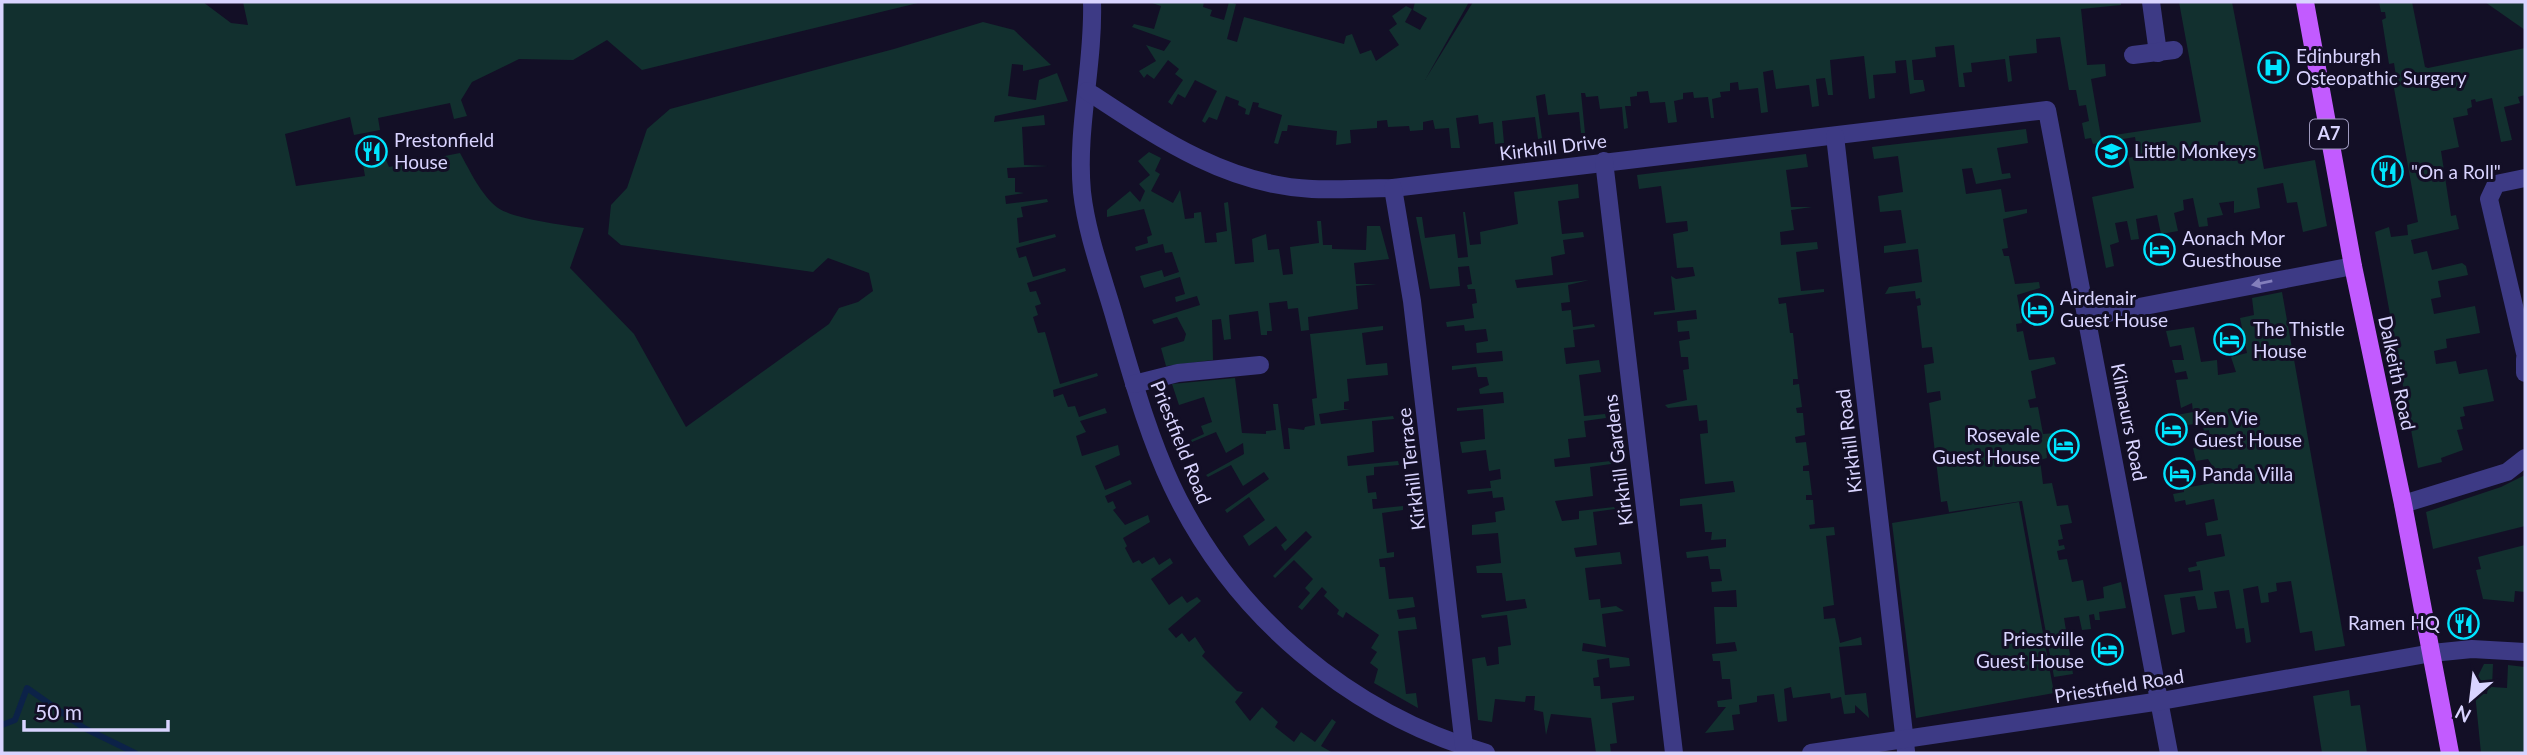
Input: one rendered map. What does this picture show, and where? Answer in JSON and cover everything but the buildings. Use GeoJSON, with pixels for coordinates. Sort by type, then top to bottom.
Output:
{"type":"FeatureCollection","features":[{"type":"Feature","properties":{"kind":"main road","name":"Dalkeith Road"},"geometry":{"type":"LineString","coordinates":[[2305,2],[2353,266],[2403,504],[2450,753]]}},
{"type":"Feature","properties":{"kind":"street","name":"Priestfield Road"},"geometry":{"type":"LineString","coordinates":[[1092,2],[1082,193],[1087,220],[1134,384],[1172,486],[1209,551],[1244,598],[1289,643],[1337,682],[1398,719],[1486,753]]}},
{"type":"Feature","properties":{"kind":"street"},"geometry":{"type":"LineString","coordinates":[[2133,55],[2166,51],[2151,2]]}},
{"type":"Feature","properties":{"kind":"street","name":"Kirkhill Drive"},"geometry":{"type":"LineString","coordinates":[[1087,91],[1180,150],[1237,175],[1311,189],[1393,188],[2047,110]]}},
{"type":"Feature","properties":{"kind":"street","name":"Kilmaurs Road"},"geometry":{"type":"LineString","coordinates":[[2047,110],[2169,753]]}},
{"type":"Feature","properties":{"kind":"street","name":"Kirkhill Road"},"geometry":{"type":"LineString","coordinates":[[1835,136],[1906,747]]}},
{"type":"Feature","properties":{"kind":"street","name":"Kirkhill Gardens"},"geometry":{"type":"LineString","coordinates":[[1604,161],[1674,753]]}},
{"type":"Feature","properties":{"kind":"street"},"geometry":{"type":"LineString","coordinates":[[2525,178],[2496,184],[2489,199],[2525,353]]}},
{"type":"Feature","properties":{"kind":"street","name":"Kirkhill Terrace"},"geometry":{"type":"LineString","coordinates":[[1393,188],[1412,301],[1464,746]]}},
{"type":"Feature","properties":{"kind":"street"},"geometry":{"type":"LineString","coordinates":[[2087,317],[2353,266]]}},
{"type":"Feature","properties":{"kind":"street"},"geometry":{"type":"LineString","coordinates":[[2525,359],[2525,373]]}},
{"type":"Feature","properties":{"kind":"street"},"geometry":{"type":"LineString","coordinates":[[1134,384],[1178,373],[1260,365]]}},
{"type":"Feature","properties":{"kind":"street"},"geometry":{"type":"LineString","coordinates":[[2403,504],[2507,472],[2525,458]]}},
{"type":"Feature","properties":{"kind":"street","name":"Priestfield Road"},"geometry":{"type":"LineString","coordinates":[[1811,753],[1906,747],[2432,653],[2472,649],[2525,652]]}},
{"type":"Feature","properties":{"kind":"green space"},"geometry":{"type":"Polygon","coordinates":[[[2,2],[203,2],[231,23],[248,25],[243,2],[922,2],[642,70],[607,40],[573,60],[519,59],[472,82],[461,100],[467,116],[454,119],[450,103],[378,118],[380,130],[354,135],[350,117],[285,134],[296,186],[365,176],[363,165],[386,160],[389,167],[460,153],[481,190],[498,208],[527,218],[584,228],[570,268],[634,334],[686,427],[829,324],[839,308],[858,302],[873,291],[869,273],[828,258],[813,272],[621,245],[608,234],[611,205],[627,188],[647,129],[670,109],[894,49],[983,22],[1014,30],[1051,65],[1023,71],[1023,65],[1012,64],[1008,96],[1036,100],[1039,80],[1057,73],[1068,101],[995,116],[994,122],[1044,115],[1045,125],[1022,127],[1024,165],[1048,166],[1007,168],[1008,178],[1015,178],[1015,192],[1024,193],[1005,196],[1006,204],[1047,199],[1048,202],[1021,207],[1023,217],[1017,218],[1019,243],[1055,234],[1056,237],[1016,248],[1019,258],[1026,256],[1033,277],[1065,268],[1066,271],[1027,283],[1030,292],[1036,291],[1041,304],[1035,306],[1038,315],[1033,317],[1038,333],[1045,332],[1060,384],[1097,373],[1098,376],[1053,390],[1054,397],[1063,394],[1068,407],[1075,406],[1079,417],[1105,408],[1107,413],[1080,421],[1086,432],[1076,436],[1082,456],[1118,445],[1120,455],[1095,466],[1105,490],[1130,480],[1132,484],[1105,496],[1108,503],[1113,501],[1116,508],[1113,510],[1125,525],[1148,515],[1150,522],[1123,538],[1127,546],[1125,548],[1133,563],[1139,560],[1142,564],[1154,557],[1159,565],[1170,558],[1173,563],[1151,579],[1169,605],[1182,596],[1187,603],[1197,597],[1201,601],[1168,629],[1176,638],[1182,633],[1189,642],[1195,637],[1205,652],[1202,656],[1237,691],[1243,692],[1235,702],[1250,721],[1262,707],[1278,722],[1275,727],[1294,742],[1301,732],[1315,742],[1332,719],[1336,722],[1321,746],[1333,753],[2,753],[2,2]]]}},
{"type":"Feature","properties":{"kind":"green space"},"geometry":{"type":"Polygon","coordinates":[[[1149,2],[1204,2],[1203,7],[1212,10],[1210,16],[1224,20],[1229,2],[1236,4],[1227,39],[1237,42],[1244,17],[1344,44],[1346,36],[1352,34],[1360,54],[1371,50],[1376,61],[1399,45],[1389,30],[1397,24],[1392,16],[1406,6],[1412,9],[1405,22],[1420,30],[1427,18],[1413,10],[1415,2],[1469,2],[1425,80],[1473,2],[2121,2],[2121,5],[2081,9],[2087,65],[2105,64],[2106,76],[2091,79],[2101,137],[2201,122],[2179,2],[2232,2],[2264,169],[2315,160],[2327,226],[2303,232],[2297,202],[2287,203],[2283,183],[2257,188],[2260,208],[2234,213],[2234,201],[2219,203],[2223,215],[2207,218],[2208,226],[2199,227],[2193,198],[2183,200],[2184,210],[2174,213],[2178,231],[2161,234],[2157,215],[2136,219],[2139,239],[2131,240],[2127,221],[2115,223],[2119,242],[2110,245],[2114,266],[2106,268],[2092,197],[2134,188],[2128,158],[2138,156],[2135,137],[2093,144],[2091,138],[2085,139],[2082,123],[2089,121],[2086,105],[2079,106],[2076,90],[2069,90],[2060,37],[2036,39],[2037,53],[2009,56],[2012,81],[2008,82],[2005,59],[1971,63],[1972,72],[1963,73],[1965,87],[1959,87],[1954,45],[1935,47],[1936,57],[1912,60],[1914,80],[1923,80],[1925,91],[1910,94],[1906,60],[1895,61],[1896,73],[1873,75],[1875,98],[1869,99],[1864,56],[1830,60],[1833,95],[1828,95],[1825,78],[1816,79],[1819,106],[1812,107],[1809,85],[1776,89],[1773,70],[1763,72],[1768,112],[1761,113],[1758,88],[1739,90],[1738,82],[1730,83],[1730,91],[1720,92],[1721,97],[1712,99],[1714,118],[1711,118],[1708,97],[1694,98],[1693,92],[1683,93],[1683,99],[1674,101],[1677,122],[1668,123],[1665,102],[1650,103],[1648,91],[1637,92],[1637,96],[1630,97],[1631,106],[1625,106],[1628,128],[1624,129],[1622,107],[1600,109],[1598,96],[1586,97],[1585,93],[1581,93],[1585,133],[1581,133],[1579,112],[1548,115],[1545,94],[1536,96],[1542,138],[1538,139],[1535,117],[1502,121],[1504,143],[1495,144],[1493,122],[1479,124],[1478,115],[1456,118],[1460,148],[1451,148],[1449,128],[1435,129],[1433,120],[1423,122],[1423,130],[1410,131],[1409,126],[1388,127],[1387,120],[1377,121],[1377,128],[1350,130],[1351,143],[1336,145],[1337,131],[1288,125],[1287,131],[1282,131],[1278,144],[1274,143],[1282,115],[1258,107],[1259,103],[1253,102],[1249,115],[1245,114],[1246,109],[1238,105],[1239,101],[1226,96],[1217,120],[1209,117],[1205,123],[1202,121],[1217,91],[1195,80],[1185,98],[1178,94],[1172,105],[1168,102],[1183,80],[1175,74],[1179,69],[1168,60],[1154,79],[1147,74],[1144,78],[1139,71],[1156,61],[1146,45],[1164,51],[1171,41],[1132,27],[1134,24],[1154,29],[1161,6],[1149,2]]]}},
{"type":"Feature","properties":{"kind":"green space"},"geometry":{"type":"Polygon","coordinates":[[[2379,2],[2412,2],[2425,67],[2428,68],[2525,48],[2525,95],[2518,97],[2520,103],[2504,107],[2512,140],[2501,142],[2492,98],[2476,102],[2475,99],[2471,100],[2472,107],[2467,109],[2468,115],[2453,118],[2459,147],[2441,151],[2451,216],[2456,215],[2459,229],[2411,240],[2414,254],[2427,251],[2432,270],[2462,263],[2466,266],[2468,275],[2438,281],[2441,297],[2431,299],[2434,314],[2475,306],[2480,333],[2446,339],[2447,348],[2434,351],[2436,364],[2456,361],[2459,374],[2487,369],[2494,401],[2463,407],[2465,416],[2460,417],[2463,429],[2457,430],[2463,450],[2441,458],[2442,462],[2418,468],[2375,232],[2389,227],[2391,237],[2408,235],[2407,225],[2418,222],[2392,77],[2396,76],[2394,63],[2389,64],[2382,20],[2386,18],[2385,12],[2381,12],[2379,2]]]}},
{"type":"Feature","properties":{"kind":"green space"},"geometry":{"type":"Polygon","coordinates":[[[2485,2],[2525,2],[2525,30],[2485,2]]]}},
{"type":"Feature","properties":{"kind":"green space"},"geometry":{"type":"Polygon","coordinates":[[[2026,129],[2028,143],[1997,148],[2002,174],[2010,173],[2011,178],[1976,184],[1972,168],[1962,169],[1966,194],[2001,189],[2005,212],[2027,209],[2027,213],[2003,219],[2008,248],[2002,249],[2004,256],[2009,256],[2015,284],[2039,282],[2040,288],[2017,295],[2022,323],[2016,324],[2017,332],[2023,331],[2029,360],[2054,357],[2056,364],[2031,371],[2036,398],[2028,400],[2030,408],[2038,407],[2043,434],[2068,432],[2069,436],[2057,438],[2058,446],[2046,448],[2047,458],[2040,460],[2043,484],[2052,483],[2057,506],[2068,505],[2072,523],[2060,525],[2063,539],[2058,540],[2059,546],[2064,545],[2065,549],[2057,551],[2059,560],[2067,559],[2072,582],[2083,580],[2087,601],[2104,598],[2103,587],[2121,582],[2126,608],[2099,612],[2100,620],[2095,620],[2094,614],[2089,615],[2091,629],[2082,630],[2079,616],[2064,618],[2073,674],[2054,677],[2022,501],[1949,512],[1947,501],[1941,502],[1929,403],[1941,400],[1940,391],[1927,393],[1924,365],[1934,363],[1932,347],[1922,348],[1917,306],[1921,305],[1920,298],[1916,299],[1915,291],[1885,294],[1889,287],[1922,282],[1918,249],[1884,253],[1884,246],[1906,243],[1901,210],[1880,212],[1878,196],[1903,192],[1898,156],[1874,159],[1872,147],[2026,129]]]}},
{"type":"Feature","properties":{"kind":"green space"},"geometry":{"type":"Polygon","coordinates":[[[1149,152],[1161,158],[1155,171],[1160,174],[1151,191],[1173,203],[1180,190],[1185,219],[1194,218],[1194,213],[1201,212],[1205,243],[1217,242],[1216,233],[1227,231],[1224,203],[1228,202],[1235,264],[1254,262],[1252,239],[1266,234],[1268,250],[1279,249],[1283,275],[1293,274],[1290,247],[1319,243],[1317,221],[1321,221],[1323,245],[1332,245],[1332,249],[1366,250],[1367,226],[1380,226],[1389,259],[1354,263],[1356,284],[1377,284],[1356,286],[1358,309],[1308,317],[1309,330],[1301,331],[1298,308],[1288,309],[1287,301],[1269,303],[1272,331],[1267,331],[1267,335],[1261,335],[1258,311],[1229,315],[1231,339],[1224,340],[1221,319],[1212,320],[1213,360],[1166,366],[1161,348],[1184,341],[1186,334],[1177,317],[1154,324],[1152,320],[1200,305],[1197,296],[1176,302],[1175,297],[1185,294],[1180,277],[1144,288],[1140,276],[1162,270],[1164,277],[1179,272],[1172,252],[1165,253],[1163,244],[1136,251],[1135,247],[1148,243],[1147,237],[1152,235],[1144,209],[1107,217],[1107,210],[1130,191],[1140,202],[1145,191],[1139,184],[1150,175],[1138,161],[1149,152]]]}},
{"type":"Feature","properties":{"kind":"green space"},"geometry":{"type":"Polygon","coordinates":[[[1806,154],[1808,167],[1786,170],[1791,207],[1812,207],[1791,210],[1794,230],[1780,232],[1781,245],[1817,242],[1818,249],[1796,252],[1801,291],[1824,289],[1824,292],[1778,298],[1779,304],[1786,303],[1790,333],[1793,333],[1798,379],[1793,379],[1793,385],[1799,384],[1802,407],[1796,408],[1797,413],[1803,413],[1805,435],[1795,437],[1796,443],[1806,442],[1809,465],[1803,466],[1803,471],[1809,471],[1812,495],[1806,495],[1806,500],[1813,500],[1815,524],[1809,525],[1810,529],[1834,527],[1835,535],[1826,536],[1834,605],[1823,607],[1824,619],[1835,618],[1840,643],[1861,637],[1862,645],[1839,647],[1845,695],[1866,693],[1869,718],[1855,705],[1855,713],[1844,714],[1841,697],[1831,699],[1830,693],[1793,698],[1791,687],[1784,689],[1787,721],[1778,722],[1774,694],[1757,696],[1757,702],[1739,705],[1740,714],[1732,715],[1734,730],[1705,733],[1726,707],[1718,707],[1717,701],[1732,699],[1730,679],[1722,679],[1720,661],[1713,661],[1712,654],[1737,651],[1735,642],[1716,644],[1714,607],[1737,607],[1736,590],[1712,592],[1711,582],[1722,581],[1720,569],[1710,569],[1708,556],[1687,558],[1686,552],[1726,547],[1726,539],[1711,540],[1712,532],[1705,532],[1702,504],[1680,506],[1680,499],[1735,492],[1733,481],[1705,484],[1700,434],[1708,433],[1707,420],[1699,421],[1697,405],[1668,408],[1665,405],[1687,400],[1683,370],[1689,369],[1688,357],[1681,357],[1679,341],[1690,339],[1689,331],[1678,332],[1677,321],[1697,319],[1696,310],[1654,315],[1654,312],[1675,310],[1671,276],[1676,279],[1695,276],[1693,267],[1677,268],[1673,234],[1688,231],[1687,221],[1666,223],[1661,186],[1639,189],[1637,175],[1806,154]]]}},
{"type":"Feature","properties":{"kind":"green space"},"geometry":{"type":"Polygon","coordinates":[[[1578,184],[1579,198],[1558,201],[1562,234],[1583,232],[1584,237],[1563,240],[1565,254],[1551,257],[1553,275],[1515,280],[1517,288],[1589,280],[1568,285],[1570,302],[1561,303],[1562,311],[1571,310],[1573,327],[1594,324],[1595,327],[1573,330],[1575,347],[1564,348],[1566,364],[1599,360],[1601,372],[1579,375],[1584,416],[1605,414],[1606,418],[1584,421],[1586,437],[1568,439],[1570,457],[1554,459],[1555,467],[1611,461],[1611,464],[1590,467],[1593,496],[1555,501],[1562,521],[1579,519],[1579,511],[1615,509],[1593,512],[1597,545],[1574,548],[1576,557],[1620,552],[1622,564],[1585,568],[1589,600],[1600,599],[1601,608],[1616,606],[1624,611],[1602,614],[1606,647],[1583,643],[1582,651],[1629,658],[1630,666],[1610,668],[1609,658],[1597,660],[1599,677],[1593,678],[1594,686],[1600,686],[1601,699],[1634,696],[1634,700],[1612,703],[1617,743],[1610,744],[1611,753],[1596,753],[1591,718],[1551,714],[1546,735],[1543,712],[1534,710],[1535,696],[1526,696],[1525,702],[1495,699],[1492,722],[1478,720],[1472,659],[1485,657],[1487,666],[1499,664],[1498,647],[1511,645],[1507,615],[1482,618],[1481,615],[1527,608],[1525,599],[1506,601],[1502,573],[1477,573],[1476,566],[1501,563],[1498,533],[1472,535],[1472,525],[1496,522],[1495,512],[1505,510],[1503,497],[1493,498],[1492,491],[1468,494],[1467,490],[1491,488],[1490,481],[1501,479],[1500,469],[1489,471],[1486,450],[1462,453],[1460,442],[1485,439],[1483,409],[1457,411],[1457,408],[1504,403],[1503,392],[1480,394],[1479,389],[1489,385],[1487,377],[1478,377],[1476,367],[1452,370],[1452,366],[1503,361],[1502,351],[1477,353],[1476,343],[1488,341],[1486,329],[1465,331],[1464,325],[1447,327],[1446,322],[1474,318],[1472,304],[1477,303],[1475,289],[1468,289],[1467,285],[1472,284],[1469,266],[1458,267],[1460,286],[1430,289],[1416,217],[1422,217],[1425,238],[1455,234],[1458,258],[1468,257],[1463,212],[1470,245],[1481,244],[1480,232],[1518,224],[1514,192],[1578,184]]]}},
{"type":"Feature","properties":{"kind":"green space"},"geometry":{"type":"Polygon","coordinates":[[[2282,292],[2345,646],[2315,651],[2312,631],[2300,633],[2291,581],[2276,583],[2277,591],[2268,593],[2269,602],[2261,603],[2258,586],[2243,589],[2251,642],[2246,643],[2244,628],[2236,629],[2229,590],[2214,592],[2217,608],[2198,610],[2195,596],[2180,598],[2185,632],[2172,635],[2164,595],[2203,590],[2200,570],[2189,572],[2188,568],[2197,566],[2196,562],[2225,556],[2221,534],[2207,536],[2205,523],[2218,520],[2214,499],[2186,505],[2185,500],[2175,502],[2173,494],[2184,492],[2184,488],[2213,483],[2211,474],[2216,472],[2208,459],[2196,461],[2193,448],[2206,445],[2205,436],[2210,435],[2209,430],[2204,431],[2202,423],[2161,426],[2160,418],[2193,412],[2192,403],[2181,408],[2176,380],[2188,379],[2186,371],[2175,373],[2172,360],[2184,360],[2181,345],[2170,347],[2166,331],[2194,327],[2201,362],[2217,360],[2218,375],[2236,372],[2231,357],[2247,353],[2240,318],[2254,315],[2252,298],[2282,292]]]}},
{"type":"Feature","properties":{"kind":"green space"},"geometry":{"type":"Polygon","coordinates":[[[1383,326],[1383,330],[1362,333],[1366,365],[1387,363],[1388,375],[1347,379],[1349,401],[1344,402],[1344,409],[1350,409],[1319,414],[1321,424],[1393,416],[1394,419],[1372,421],[1374,452],[1347,456],[1348,466],[1398,461],[1399,465],[1374,467],[1374,475],[1366,476],[1368,493],[1376,492],[1377,499],[1372,499],[1373,509],[1403,506],[1403,510],[1382,513],[1387,553],[1394,552],[1394,557],[1379,559],[1380,567],[1385,567],[1389,599],[1413,597],[1415,607],[1397,610],[1399,619],[1415,617],[1417,629],[1398,631],[1406,694],[1416,693],[1418,708],[1374,683],[1378,669],[1370,663],[1377,652],[1371,648],[1379,635],[1346,612],[1343,618],[1337,614],[1339,610],[1324,596],[1327,592],[1322,587],[1302,610],[1298,607],[1310,593],[1305,588],[1313,579],[1294,560],[1275,578],[1273,576],[1312,537],[1306,531],[1285,551],[1281,545],[1287,540],[1276,526],[1249,546],[1243,536],[1265,520],[1249,497],[1227,513],[1225,510],[1269,479],[1264,472],[1243,486],[1231,465],[1208,477],[1206,475],[1244,454],[1243,443],[1226,453],[1216,432],[1192,442],[1191,440],[1204,434],[1201,426],[1212,422],[1204,397],[1179,405],[1172,384],[1235,378],[1242,433],[1266,434],[1266,431],[1276,430],[1273,404],[1278,404],[1284,449],[1290,449],[1288,428],[1304,430],[1305,427],[1315,425],[1312,399],[1317,398],[1310,334],[1383,326]]]}},
{"type":"Feature","properties":{"kind":"green space"},"geometry":{"type":"Polygon","coordinates":[[[2525,475],[2525,526],[2433,549],[2426,512],[2501,487],[2525,475]]]}},
{"type":"Feature","properties":{"kind":"green space"},"geometry":{"type":"Polygon","coordinates":[[[2019,502],[2054,693],[1916,718],[1892,523],[2019,502]]]}},
{"type":"Feature","properties":{"kind":"green space"},"geometry":{"type":"Polygon","coordinates":[[[2525,545],[2525,592],[2515,591],[2514,602],[2483,599],[2476,570],[2481,569],[2478,557],[2525,545]]]}},
{"type":"Feature","properties":{"kind":"green space"},"geometry":{"type":"Polygon","coordinates":[[[2484,664],[2493,664],[2492,687],[2507,688],[2508,665],[2525,667],[2525,753],[2481,753],[2475,693],[2487,694],[2488,686],[2474,684],[2484,664]]]}},
{"type":"Feature","properties":{"kind":"green space"},"geometry":{"type":"Polygon","coordinates":[[[2349,690],[2351,706],[2360,705],[2367,753],[2322,753],[2313,696],[2349,690]]]}},
{"type":"Feature","properties":{"kind":"waterway"},"geometry":{"type":"LineString","coordinates":[[2,725],[15,720],[27,688],[84,728],[135,753]]}},
{"type":"Feature","properties":{"kind":"place","name":"Edinburgh Osteopathic Surgery"},"geometry":{"type":"Point","coordinates":[2273,67]}},
{"type":"Feature","properties":{"kind":"place","name":"Prestonfield House"},"geometry":{"type":"Point","coordinates":[371,151]}},
{"type":"Feature","properties":{"kind":"place","name":"Little Monkeys"},"geometry":{"type":"Point","coordinates":[2111,151]}},
{"type":"Feature","properties":{"kind":"place","name":"\"On a Roll\""},"geometry":{"type":"Point","coordinates":[2388,172]}},
{"type":"Feature","properties":{"kind":"place","name":"Aonach Mor Guesthouse"},"geometry":{"type":"Point","coordinates":[2159,249]}},
{"type":"Feature","properties":{"kind":"place","name":"Airdenair Guest House"},"geometry":{"type":"Point","coordinates":[2037,309]}},
{"type":"Feature","properties":{"kind":"place","name":"The Thistle House"},"geometry":{"type":"Point","coordinates":[2230,340]}},
{"type":"Feature","properties":{"kind":"place","name":"Ken Vie Guest House"},"geometry":{"type":"Point","coordinates":[2171,429]}},
{"type":"Feature","properties":{"kind":"place","name":"Rosevale Guest House"},"geometry":{"type":"Point","coordinates":[2063,446]}},
{"type":"Feature","properties":{"kind":"place","name":"Panda Villa"},"geometry":{"type":"Point","coordinates":[2179,474]}},
{"type":"Feature","properties":{"kind":"place","name":"Ramen HQ"},"geometry":{"type":"Point","coordinates":[2463,623]}},
{"type":"Feature","properties":{"kind":"place","name":"Priestville Guest House"},"geometry":{"type":"Point","coordinates":[2107,650]}}]}
